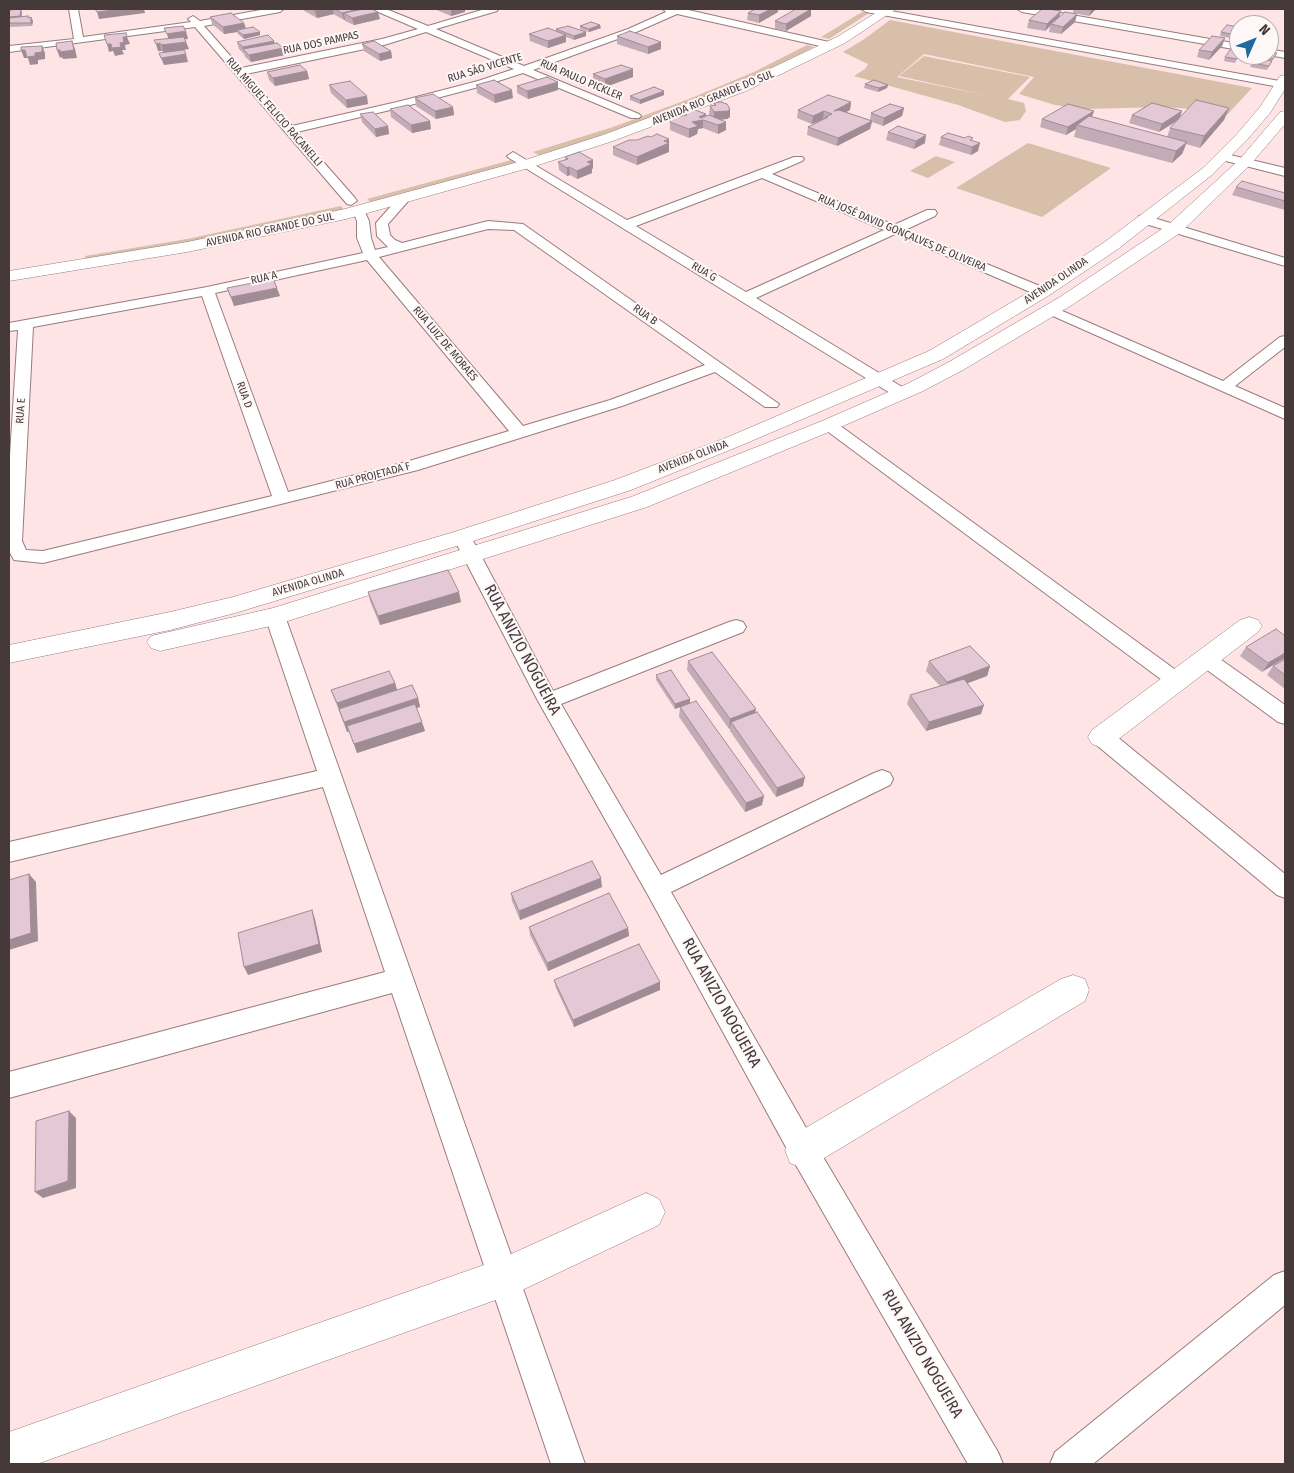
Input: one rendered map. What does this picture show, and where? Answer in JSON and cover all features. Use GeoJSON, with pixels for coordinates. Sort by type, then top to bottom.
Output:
{"type":"FeatureCollection","features":[{"type":"Feature","properties":{"kind":"street"},"geometry":{"type":"LineString","coordinates":[[73,9],[78,38]]}},
{"type":"Feature","properties":{"kind":"street"},"geometry":{"type":"LineString","coordinates":[[195,21],[238,9]]}},
{"type":"Feature","properties":{"kind":"street"},"geometry":{"type":"LineString","coordinates":[[9,49],[280,9]]}},
{"type":"Feature","properties":{"kind":"street","name":"RUA PAULO PICKLER"},"geometry":{"type":"LineString","coordinates":[[379,9],[634,116]]}},
{"type":"Feature","properties":{"kind":"street","name":"RUA DOS PAMPAS"},"geometry":{"type":"LineString","coordinates":[[239,72],[341,52],[494,9]]}},
{"type":"Feature","properties":{"kind":"street"},"geometry":{"type":"LineString","coordinates":[[866,9],[887,10],[1010,28],[1128,57],[1284,83]]}},
{"type":"Feature","properties":{"kind":"street"},"geometry":{"type":"LineString","coordinates":[[1022,9],[1035,10],[1148,38],[1229,46]]}},
{"type":"Feature","properties":{"kind":"street"},"geometry":{"type":"LineString","coordinates":[[674,10],[829,45]]}},
{"type":"Feature","properties":{"kind":"street","name":"RUA SÃO VICENTE"},"geometry":{"type":"LineString","coordinates":[[290,130],[449,93],[605,41],[674,10]]}},
{"type":"Feature","properties":{"kind":"street","name":"AVENIDA RIO GRANDE DO SUL"},"geometry":{"type":"LineString","coordinates":[[358,211],[450,175],[608,138],[741,88],[829,45],[887,10]]}},
{"type":"Feature","properties":{"kind":"street"},"geometry":{"type":"LineString","coordinates":[[1010,28],[1035,10]]}},
{"type":"Feature","properties":{"kind":"street","name":"RUA MIGUEL FELICIO RACANELLI"},"geometry":{"type":"LineString","coordinates":[[195,21],[358,211]]}},
{"type":"Feature","properties":{"kind":"street"},"geometry":{"type":"LineString","coordinates":[[1128,57],[1166,22]]}},
{"type":"Feature","properties":{"kind":"street","name":"AVENIDA RIO GRANDE DO SUL"},"geometry":{"type":"LineString","coordinates":[[9,261],[62,261],[186,247],[358,211],[404,199],[520,160],[734,77],[809,40],[823,31]]}},
{"type":"Feature","properties":{"kind":"street"},"geometry":{"type":"LineString","coordinates":[[9,42],[78,38]]}},
{"type":"Feature","properties":{"kind":"street","name":"AVENIDA OLINDA"},"geometry":{"type":"LineString","coordinates":[[9,654],[170,621],[272,605],[468,547],[639,502],[829,425],[901,393],[956,366],[1047,301],[1089,259],[1112,245],[1208,171],[1242,138],[1284,83]]}},
{"type":"Feature","properties":{"kind":"street","name":"AVENIDA OLINDA"},"geometry":{"type":"LineString","coordinates":[[468,547],[735,441],[881,380],[1115,268],[1174,229],[1245,162],[1285,115]]}},
{"type":"Feature","properties":{"kind":"street"},"geometry":{"type":"LineString","coordinates":[[1222,157],[1285,172]]}},
{"type":"Feature","properties":{"kind":"street","name":"RUA G"},"geometry":{"type":"LineString","coordinates":[[520,160],[747,297],[901,393]]}},
{"type":"Feature","properties":{"kind":"street"},"geometry":{"type":"LineString","coordinates":[[626,225],[798,160]]}},
{"type":"Feature","properties":{"kind":"street","name":"RUA JOSÉ DAVID GONÇALVES DE OLIVEIRA"},"geometry":{"type":"LineString","coordinates":[[762,174],[895,230],[1224,387],[1285,414]]}},
{"type":"Feature","properties":{"kind":"street"},"geometry":{"type":"LineString","coordinates":[[402,247],[390,243],[384,236],[382,223],[404,199]]}},
{"type":"Feature","properties":{"kind":"street"},"geometry":{"type":"LineString","coordinates":[[370,255],[358,211],[386,217]]}},
{"type":"Feature","properties":{"kind":"street"},"geometry":{"type":"LineString","coordinates":[[747,297],[931,212]]}},
{"type":"Feature","properties":{"kind":"street"},"geometry":{"type":"LineString","coordinates":[[1144,219],[1285,262]]}},
{"type":"Feature","properties":{"kind":"street","name":"RUA A"},"geometry":{"type":"LineString","coordinates":[[9,327],[207,291],[370,255],[488,225],[503,224],[518,227]]}},
{"type":"Feature","properties":{"kind":"street","name":"RUA B"},"geometry":{"type":"LineString","coordinates":[[518,227],[771,404]]}},
{"type":"Feature","properties":{"kind":"street","name":"RUA LUIZ DE MORAES"},"geometry":{"type":"LineString","coordinates":[[370,255],[520,433]]}},
{"type":"Feature","properties":{"kind":"street"},"geometry":{"type":"LineString","coordinates":[[1089,259],[1115,268]]}},
{"type":"Feature","properties":{"kind":"street","name":"AVENIDA RIO GRANDE DO SUL"},"geometry":{"type":"LineString","coordinates":[[9,276],[62,261]]}},
{"type":"Feature","properties":{"kind":"street","name":"RUA D"},"geometry":{"type":"LineString","coordinates":[[207,291],[282,499]]}},
{"type":"Feature","properties":{"kind":"street","name":"RUA E"},"geometry":{"type":"LineString","coordinates":[[20,556],[13,541],[26,324]]}},
{"type":"Feature","properties":{"kind":"street"},"geometry":{"type":"LineString","coordinates":[[1224,387],[1285,340]]}},
{"type":"Feature","properties":{"kind":"street","name":"RUA PROJETADA F"},"geometry":{"type":"LineString","coordinates":[[20,556],[43,557],[412,466],[616,403],[718,366]]}},
{"type":"Feature","properties":{"kind":"street"},"geometry":{"type":"LineString","coordinates":[[829,425],[1177,681]]}},
{"type":"Feature","properties":{"kind":"street"},"geometry":{"type":"LineString","coordinates":[[735,441],[754,455]]}},
{"type":"Feature","properties":{"kind":"street","name":"RUA ANIZIO NOGUEIRA"},"geometry":{"type":"LineString","coordinates":[[468,547],[548,701],[656,888],[803,1150],[986,1464]]}},
{"type":"Feature","properties":{"kind":"street"},"geometry":{"type":"LineString","coordinates":[[272,605],[568,1464]]}},
{"type":"Feature","properties":{"kind":"street","name":"AVENIDA OLINDA"},"geometry":{"type":"LineString","coordinates":[[9,672],[217,631],[272,605]]}},
{"type":"Feature","properties":{"kind":"street"},"geometry":{"type":"LineString","coordinates":[[1249,626],[1102,737],[1285,888]]}},
{"type":"Feature","properties":{"kind":"street"},"geometry":{"type":"LineString","coordinates":[[548,701],[736,627]]}},
{"type":"Feature","properties":{"kind":"street"},"geometry":{"type":"LineString","coordinates":[[1206,659],[1285,716]]}},
{"type":"Feature","properties":{"kind":"street"},"geometry":{"type":"LineString","coordinates":[[9,852],[331,776]]}},
{"type":"Feature","properties":{"kind":"street"},"geometry":{"type":"LineString","coordinates":[[656,888],[882,779]]}},
{"type":"Feature","properties":{"kind":"street"},"geometry":{"type":"LineString","coordinates":[[9,1085],[401,979]]}},
{"type":"Feature","properties":{"kind":"street"},"geometry":{"type":"LineString","coordinates":[[803,1150],[1073,990]]}},
{"type":"Feature","properties":{"kind":"street"},"geometry":{"type":"LineString","coordinates":[[9,1453],[504,1278],[646,1212]]}},
{"type":"Feature","properties":{"kind":"street"},"geometry":{"type":"LineString","coordinates":[[1067,1464],[1285,1286]]}},
{"type":"Feature","properties":{"kind":"shaded area"},"geometry":{"type":"Polygon","coordinates":[[[862,12],[869,13],[829,39],[821,37],[862,12]]]}},
{"type":"Feature","properties":{"kind":"shaded area"},"geometry":{"type":"Polygon","coordinates":[[[890,20],[1252,88],[1226,116],[1192,109],[1164,107],[1084,109],[1055,105],[1019,94],[1034,77],[924,54],[897,77],[989,96],[899,76],[924,56],[1030,77],[1008,99],[1024,103],[1026,111],[1020,120],[1005,122],[958,105],[854,76],[865,69],[868,64],[843,52],[890,20]]]}},
{"type":"Feature","properties":{"kind":"shaded area"},"geometry":{"type":"Polygon","coordinates":[[[807,45],[814,47],[760,74],[684,106],[539,155],[533,152],[613,127],[689,99],[754,72],[807,45]]]}},
{"type":"Feature","properties":{"kind":"shaded area"},"geometry":{"type":"Polygon","coordinates":[[[1028,143],[1111,168],[1042,217],[956,188],[1028,143]]]}},
{"type":"Feature","properties":{"kind":"shaded area"},"geometry":{"type":"Polygon","coordinates":[[[936,156],[955,162],[928,178],[910,171],[936,156]]]}},
{"type":"Feature","properties":{"kind":"shaded area"},"geometry":{"type":"Polygon","coordinates":[[[511,160],[516,163],[370,202],[367,199],[511,160]]]}},
{"type":"Feature","properties":{"kind":"shaded area"},"geometry":{"type":"Polygon","coordinates":[[[341,206],[344,210],[189,243],[86,261],[85,256],[187,239],[341,206]]]}},
{"type":"Feature","properties":{"kind":"building"},"geometry":{"type":"Polygon","coordinates":[[[21,9],[20,16],[9,17],[9,10],[21,9]]]}},
{"type":"Feature","properties":{"kind":"building"},"geometry":{"type":"Polygon","coordinates":[[[95,9],[123,9],[97,12],[95,9]]]}},
{"type":"Feature","properties":{"kind":"building"},"geometry":{"type":"Polygon","coordinates":[[[335,9],[359,9],[342,13],[335,9]]]}},
{"type":"Feature","properties":{"kind":"building"},"geometry":{"type":"Polygon","coordinates":[[[372,9],[378,12],[352,18],[344,13],[372,9]]]}},
{"type":"Feature","properties":{"kind":"building"},"geometry":{"type":"Polygon","coordinates":[[[755,9],[771,9],[759,15],[748,13],[755,9]]]}},
{"type":"Feature","properties":{"kind":"building"},"geometry":{"type":"Polygon","coordinates":[[[796,9],[811,9],[786,24],[775,21],[796,9]]]}},
{"type":"Feature","properties":{"kind":"building"},"geometry":{"type":"Polygon","coordinates":[[[1042,9],[1061,11],[1047,24],[1029,20],[1042,9]]]}},
{"type":"Feature","properties":{"kind":"building"},"geometry":{"type":"Polygon","coordinates":[[[1065,12],[1077,14],[1063,27],[1051,24],[1065,12]]]}},
{"type":"Feature","properties":{"kind":"building"},"geometry":{"type":"Polygon","coordinates":[[[231,13],[244,23],[223,27],[210,17],[231,13]]]}},
{"type":"Feature","properties":{"kind":"building"},"geometry":{"type":"Polygon","coordinates":[[[28,16],[28,18],[31,17],[31,23],[9,23],[9,18],[28,16]]]}},
{"type":"Feature","properties":{"kind":"building"},"geometry":{"type":"Polygon","coordinates":[[[591,22],[600,25],[589,29],[580,26],[591,22]]]}},
{"type":"Feature","properties":{"kind":"building"},"geometry":{"type":"Polygon","coordinates":[[[1227,25],[1229,25],[1229,34],[1221,32],[1227,25]]]}},
{"type":"Feature","properties":{"kind":"building"},"geometry":{"type":"Polygon","coordinates":[[[183,26],[186,31],[167,34],[164,28],[183,26]]]}},
{"type":"Feature","properties":{"kind":"building"},"geometry":{"type":"Polygon","coordinates":[[[568,26],[586,32],[574,36],[556,29],[568,26]]]}},
{"type":"Feature","properties":{"kind":"building"},"geometry":{"type":"Polygon","coordinates":[[[253,27],[260,32],[243,35],[237,30],[253,27]]]}},
{"type":"Feature","properties":{"kind":"building"},"geometry":{"type":"Polygon","coordinates":[[[548,28],[566,35],[548,41],[529,34],[548,28]]]}},
{"type":"Feature","properties":{"kind":"building"},"geometry":{"type":"Polygon","coordinates":[[[630,31],[661,42],[648,47],[617,36],[630,31]]]}},
{"type":"Feature","properties":{"kind":"building"},"geometry":{"type":"Polygon","coordinates":[[[126,33],[127,37],[123,37],[124,42],[120,43],[121,47],[112,48],[111,44],[107,44],[104,35],[126,33]]]}},
{"type":"Feature","properties":{"kind":"building"},"geometry":{"type":"Polygon","coordinates":[[[268,35],[274,41],[243,47],[237,42],[268,35]]]}},
{"type":"Feature","properties":{"kind":"building"},"geometry":{"type":"Polygon","coordinates":[[[1212,36],[1225,38],[1212,52],[1199,50],[1212,36]]]}},
{"type":"Feature","properties":{"kind":"building"},"geometry":{"type":"Polygon","coordinates":[[[184,37],[186,42],[161,45],[160,43],[156,44],[154,40],[184,37]]]}},
{"type":"Feature","properties":{"kind":"building"},"geometry":{"type":"Polygon","coordinates":[[[72,41],[74,50],[60,52],[60,50],[57,50],[56,43],[72,41]]]}},
{"type":"Feature","properties":{"kind":"building"},"geometry":{"type":"Polygon","coordinates":[[[374,41],[391,51],[379,54],[362,44],[374,41]]]}},
{"type":"Feature","properties":{"kind":"building"},"geometry":{"type":"Polygon","coordinates":[[[277,43],[283,48],[249,55],[243,49],[277,43]]]}},
{"type":"Feature","properties":{"kind":"building"},"geometry":{"type":"Polygon","coordinates":[[[42,46],[42,52],[35,53],[35,56],[27,57],[25,50],[21,50],[21,47],[42,46]]]}},
{"type":"Feature","properties":{"kind":"building"},"geometry":{"type":"Polygon","coordinates":[[[184,50],[186,54],[161,58],[159,53],[184,50]]]}},
{"type":"Feature","properties":{"kind":"building"},"geometry":{"type":"Polygon","coordinates":[[[300,65],[307,71],[273,78],[267,72],[300,65]]]}},
{"type":"Feature","properties":{"kind":"building"},"geometry":{"type":"Polygon","coordinates":[[[621,65],[633,69],[605,79],[593,74],[621,65]]]}},
{"type":"Feature","properties":{"kind":"building"},"geometry":{"type":"Polygon","coordinates":[[[547,77],[558,82],[527,91],[517,86],[547,77]]]}},
{"type":"Feature","properties":{"kind":"building"},"geometry":{"type":"Polygon","coordinates":[[[494,80],[512,90],[494,95],[476,85],[494,80]]]}},
{"type":"Feature","properties":{"kind":"building"},"geometry":{"type":"Polygon","coordinates":[[[874,80],[888,85],[879,88],[865,84],[874,80]]]}},
{"type":"Feature","properties":{"kind":"building"},"geometry":{"type":"Polygon","coordinates":[[[350,81],[367,96],[346,100],[329,85],[350,81]]]}},
{"type":"Feature","properties":{"kind":"building"},"geometry":{"type":"Polygon","coordinates":[[[654,87],[664,91],[640,100],[630,96],[654,87]]]}},
{"type":"Feature","properties":{"kind":"building"},"geometry":{"type":"Polygon","coordinates":[[[433,94],[453,107],[435,111],[415,98],[433,94]]]}},
{"type":"Feature","properties":{"kind":"building"},"geometry":{"type":"Polygon","coordinates":[[[828,95],[851,102],[834,111],[839,110],[872,121],[838,138],[808,127],[832,114],[824,111],[813,116],[798,110],[828,95]]]}},
{"type":"Feature","properties":{"kind":"building"},"geometry":{"type":"Polygon","coordinates":[[[1196,100],[1229,108],[1204,136],[1170,128],[1196,100]]]}},
{"type":"Feature","properties":{"kind":"building"},"geometry":{"type":"Polygon","coordinates":[[[721,102],[727,104],[730,109],[728,111],[714,112],[710,106],[721,102]]]}},
{"type":"Feature","properties":{"kind":"building"},"geometry":{"type":"Polygon","coordinates":[[[1152,103],[1182,111],[1162,124],[1132,115],[1152,103]]]}},
{"type":"Feature","properties":{"kind":"building"},"geometry":{"type":"Polygon","coordinates":[[[890,104],[904,108],[884,118],[871,113],[890,104]]]}},
{"type":"Feature","properties":{"kind":"building"},"geometry":{"type":"Polygon","coordinates":[[[1068,104],[1094,111],[1068,127],[1042,119],[1068,104]]]}},
{"type":"Feature","properties":{"kind":"building"},"geometry":{"type":"Polygon","coordinates":[[[408,105],[430,121],[411,125],[390,109],[408,105]]]}},
{"type":"Feature","properties":{"kind":"building"},"geometry":{"type":"Polygon","coordinates":[[[699,108],[695,110],[706,114],[699,117],[701,118],[709,115],[726,122],[718,125],[703,120],[692,122],[698,126],[689,129],[670,122],[671,118],[687,115],[683,111],[699,108]]]}},
{"type":"Feature","properties":{"kind":"building"},"geometry":{"type":"Polygon","coordinates":[[[373,112],[388,126],[375,129],[360,114],[373,112]]]}},
{"type":"Feature","properties":{"kind":"building"},"geometry":{"type":"Polygon","coordinates":[[[1089,116],[1187,142],[1176,151],[1077,125],[1089,116]]]}},
{"type":"Feature","properties":{"kind":"building"},"geometry":{"type":"Polygon","coordinates":[[[898,126],[926,135],[916,141],[888,132],[898,126]]]}},
{"type":"Feature","properties":{"kind":"building"},"geometry":{"type":"Polygon","coordinates":[[[948,133],[965,138],[968,136],[973,138],[970,140],[980,143],[972,147],[941,137],[948,133]]]}},
{"type":"Feature","properties":{"kind":"building"},"geometry":{"type":"Polygon","coordinates":[[[657,134],[669,139],[664,141],[669,143],[637,157],[613,147],[629,140],[651,137],[657,134]]]}},
{"type":"Feature","properties":{"kind":"building"},"geometry":{"type":"Polygon","coordinates":[[[579,152],[593,160],[587,162],[592,164],[577,171],[569,167],[567,168],[558,162],[568,159],[565,157],[579,152]]]}},
{"type":"Feature","properties":{"kind":"building"},"geometry":{"type":"Polygon","coordinates":[[[1242,181],[1285,193],[1285,201],[1236,187],[1242,181]]]}},
{"type":"Feature","properties":{"kind":"building"},"geometry":{"type":"Polygon","coordinates":[[[273,279],[277,288],[231,297],[227,288],[273,279]]]}},
{"type":"Feature","properties":{"kind":"building"},"geometry":{"type":"Polygon","coordinates":[[[448,570],[459,592],[378,616],[368,592],[448,570]]]}},
{"type":"Feature","properties":{"kind":"building"},"geometry":{"type":"Polygon","coordinates":[[[1276,629],[1285,636],[1285,653],[1268,663],[1246,647],[1276,629]]]}},
{"type":"Feature","properties":{"kind":"building"},"geometry":{"type":"Polygon","coordinates":[[[970,646],[990,666],[947,682],[929,661],[970,646]]]}},
{"type":"Feature","properties":{"kind":"building"},"geometry":{"type":"Polygon","coordinates":[[[712,652],[756,709],[730,719],[688,661],[712,652]]]}},
{"type":"Feature","properties":{"kind":"building"},"geometry":{"type":"Polygon","coordinates":[[[1285,659],[1285,675],[1273,666],[1285,659]]]}},
{"type":"Feature","properties":{"kind":"building"},"geometry":{"type":"Polygon","coordinates":[[[671,670],[690,699],[675,704],[656,675],[671,670]]]}},
{"type":"Feature","properties":{"kind":"building"},"geometry":{"type":"Polygon","coordinates":[[[389,671],[395,683],[337,703],[331,690],[389,671]]]}},
{"type":"Feature","properties":{"kind":"building"},"geometry":{"type":"Polygon","coordinates":[[[964,679],[984,705],[929,722],[910,695],[964,679]]]}},
{"type":"Feature","properties":{"kind":"building"},"geometry":{"type":"Polygon","coordinates":[[[412,685],[418,698],[344,722],[339,709],[412,685]]]}},
{"type":"Feature","properties":{"kind":"building"},"geometry":{"type":"Polygon","coordinates":[[[696,701],[764,796],[746,803],[680,707],[696,701]]]}},
{"type":"Feature","properties":{"kind":"building"},"geometry":{"type":"Polygon","coordinates":[[[415,704],[422,722],[354,744],[347,726],[415,704]]]}},
{"type":"Feature","properties":{"kind":"building"},"geometry":{"type":"Polygon","coordinates":[[[757,712],[805,777],[777,788],[731,722],[757,712]]]}},
{"type":"Feature","properties":{"kind":"building"},"geometry":{"type":"Polygon","coordinates":[[[592,861],[601,878],[519,911],[511,893],[592,861]]]}},
{"type":"Feature","properties":{"kind":"building"},"geometry":{"type":"Polygon","coordinates":[[[29,874],[31,933],[9,940],[9,880],[29,874]]]}},
{"type":"Feature","properties":{"kind":"building"},"geometry":{"type":"Polygon","coordinates":[[[609,893],[628,928],[547,963],[529,927],[609,893]]]}},
{"type":"Feature","properties":{"kind":"building"},"geometry":{"type":"Polygon","coordinates":[[[312,910],[319,944],[244,967],[238,933],[312,910]]]}},
{"type":"Feature","properties":{"kind":"building"},"geometry":{"type":"Polygon","coordinates":[[[639,944],[660,982],[573,1020],[554,980],[639,944]]]}},
{"type":"Feature","properties":{"kind":"building"},"geometry":{"type":"Polygon","coordinates":[[[69,1111],[68,1181],[35,1192],[36,1121],[69,1111]]]}}]}
